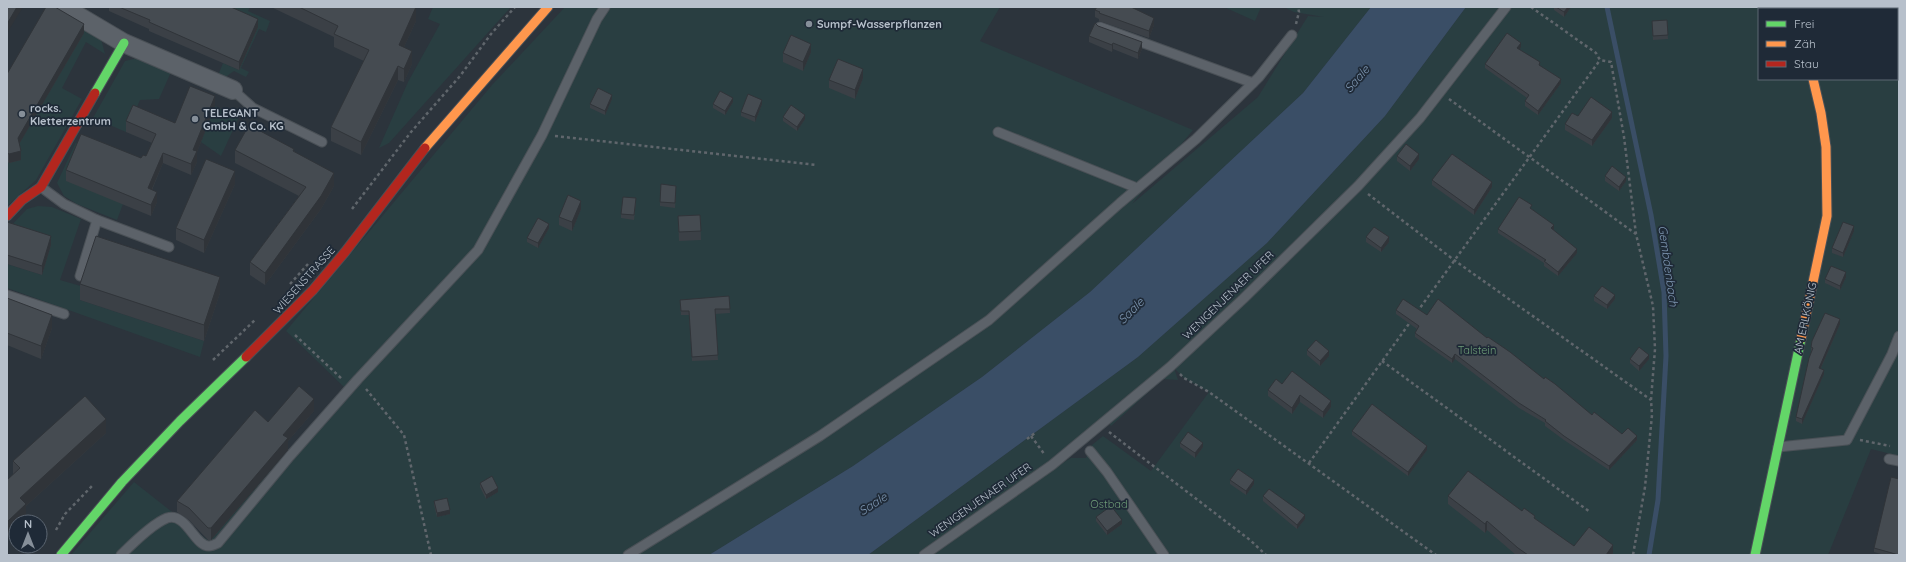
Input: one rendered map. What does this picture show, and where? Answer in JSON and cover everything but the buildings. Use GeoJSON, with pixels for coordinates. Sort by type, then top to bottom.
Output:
{"type":"FeatureCollection","features":[{"type":"Feature","properties":{"kind":"street"},"geometry":{"type":"LineString","coordinates":[[63,7],[124,43],[233,90]]}},
{"type":"Feature","properties":{"kind":"street","name":"WIESENSTRASSE"},"geometry":{"type":"LineString","coordinates":[[61,555],[122,482],[180,421],[281,323],[345,252],[428,144],[548,7]]}},
{"type":"Feature","properties":{"kind":"street"},"geometry":{"type":"LineString","coordinates":[[7,216],[22,200],[42,187],[124,43]]}},
{"type":"Feature","properties":{"kind":"street","name":"AM ERLKÖNIG"},"geometry":{"type":"LineString","coordinates":[[1755,555],[1827,216],[1828,166],[1824,122],[1813,80]]}},
{"type":"Feature","properties":{"kind":"lane"},"geometry":{"type":"LineString","coordinates":[[121,555],[143,534],[167,518],[176,518],[189,527],[202,543],[210,546],[218,543],[290,456],[350,388],[478,250],[542,135],[596,19],[605,7]]}},
{"type":"Feature","properties":{"kind":"lane","name":"WENIGENJENAER UFER"},"geometry":{"type":"LineString","coordinates":[[924,555],[1052,465],[1170,367],[1243,299],[1358,186],[1420,118],[1506,7]]}},
{"type":"Feature","properties":{"kind":"lane"},"geometry":{"type":"LineString","coordinates":[[1100,27],[1253,83]]}},
{"type":"Feature","properties":{"kind":"lane"},"geometry":{"type":"LineString","coordinates":[[628,555],[820,436],[989,320],[1137,188],[1196,139],[1253,83],[1292,35]]}},
{"type":"Feature","properties":{"kind":"lane"},"geometry":{"type":"LineString","coordinates":[[233,90],[253,108],[322,142]]}},
{"type":"Feature","properties":{"kind":"lane"},"geometry":{"type":"LineString","coordinates":[[998,132],[1137,188]]}},
{"type":"Feature","properties":{"kind":"lane"},"geometry":{"type":"LineString","coordinates":[[42,187],[64,204],[97,220],[169,247]]}},
{"type":"Feature","properties":{"kind":"lane"},"geometry":{"type":"LineString","coordinates":[[80,276],[97,220]]}},
{"type":"Feature","properties":{"kind":"lane"},"geometry":{"type":"LineString","coordinates":[[7,295],[64,314]]}},
{"type":"Feature","properties":{"kind":"lane"},"geometry":{"type":"LineString","coordinates":[[1777,447],[1847,440],[1892,354],[1899,336]]}},
{"type":"Feature","properties":{"kind":"lane"},"geometry":{"type":"LineString","coordinates":[[1090,451],[1107,472],[1164,555]]}},
{"type":"Feature","properties":{"kind":"lane"},"geometry":{"type":"LineString","coordinates":[[1888,459],[1899,462]]}},
{"type":"Feature","properties":{"kind":"path"},"geometry":{"type":"LineString","coordinates":[[350,212],[411,132],[460,76],[491,34],[515,7]]}},
{"type":"Feature","properties":{"kind":"path"},"geometry":{"type":"LineString","coordinates":[[1298,7],[1299,12]]}},
{"type":"Feature","properties":{"kind":"path"},"geometry":{"type":"LineString","coordinates":[[1292,35],[1302,7]]}},
{"type":"Feature","properties":{"kind":"path"},"geometry":{"type":"LineString","coordinates":[[1531,7],[1596,53],[1600,60],[1611,62],[1624,137],[1636,234],[1653,306],[1655,350],[1651,400],[1652,415],[1645,487],[1633,555]]}},
{"type":"Feature","properties":{"kind":"path"},"geometry":{"type":"LineString","coordinates":[[1309,463],[1454,260],[1600,60]]}},
{"type":"Feature","properties":{"kind":"path"},"geometry":{"type":"LineString","coordinates":[[1440,93],[1636,234]]}},
{"type":"Feature","properties":{"kind":"path"},"geometry":{"type":"LineString","coordinates":[[542,135],[817,165]]}},
{"type":"Feature","properties":{"kind":"path"},"geometry":{"type":"LineString","coordinates":[[1358,186],[1454,260],[1651,400]]}},
{"type":"Feature","properties":{"kind":"path"},"geometry":{"type":"LineString","coordinates":[[286,289],[310,261]]}},
{"type":"Feature","properties":{"kind":"path"},"geometry":{"type":"LineString","coordinates":[[212,362],[261,313]]}},
{"type":"Feature","properties":{"kind":"path"},"geometry":{"type":"LineString","coordinates":[[281,323],[319,356],[350,388]]}},
{"type":"Feature","properties":{"kind":"path"},"geometry":{"type":"LineString","coordinates":[[1382,361],[1590,512]]}},
{"type":"Feature","properties":{"kind":"path"},"geometry":{"type":"LineString","coordinates":[[1179,373],[1184,378],[1209,392],[1436,555]]}},
{"type":"Feature","properties":{"kind":"path"},"geometry":{"type":"LineString","coordinates":[[358,379],[404,435],[431,555]]}},
{"type":"Feature","properties":{"kind":"path"},"geometry":{"type":"LineString","coordinates":[[1100,425],[1250,540],[1266,555]]}},
{"type":"Feature","properties":{"kind":"path"},"geometry":{"type":"LineString","coordinates":[[1027,439],[1035,433]]}},
{"type":"Feature","properties":{"kind":"path"},"geometry":{"type":"LineString","coordinates":[[1031,436],[1052,465]]}},
{"type":"Feature","properties":{"kind":"path"},"geometry":{"type":"LineString","coordinates":[[1847,440],[1867,440],[1892,446]]}},
{"type":"Feature","properties":{"kind":"path"},"geometry":{"type":"LineString","coordinates":[[53,534],[65,514],[92,486]]}},
{"type":"Feature","properties":{"kind":"green space"},"geometry":{"type":"Polygon","coordinates":[[[50,7],[101,39],[105,54],[86,42],[62,88],[82,99],[36,180],[7,206],[7,161],[18,146],[50,7]]]}},
{"type":"Feature","properties":{"kind":"green space"},"geometry":{"type":"Polygon","coordinates":[[[212,7],[250,7],[248,11],[270,21],[266,32],[259,29],[241,68],[249,72],[246,77],[234,71],[221,80],[217,78],[223,63],[239,70],[212,7]]]}},
{"type":"Feature","properties":{"kind":"green space"},"geometry":{"type":"Polygon","coordinates":[[[433,7],[511,7],[389,143],[379,148],[408,82],[440,24],[428,19],[433,7]]]}},
{"type":"Feature","properties":{"kind":"green space"},"geometry":{"type":"Polygon","coordinates":[[[565,7],[1000,7],[980,41],[1193,130],[1132,204],[1258,97],[1308,16],[1324,17],[1294,12],[1284,7],[1371,7],[1303,93],[1090,292],[982,377],[853,466],[709,555],[71,555],[134,482],[209,541],[344,387],[286,331],[492,85],[565,7]]]}},
{"type":"Feature","properties":{"kind":"green space"},"geometry":{"type":"Polygon","coordinates":[[[1224,7],[1261,7],[1255,21],[1224,7]]]}},
{"type":"Feature","properties":{"kind":"green space","name":"Talstein"},"geometry":{"type":"Polygon","coordinates":[[[1466,7],[1899,7],[1899,456],[1871,449],[1828,555],[930,555],[1054,468],[1071,458],[1086,458],[1092,445],[1103,436],[1151,471],[1209,392],[1184,378],[1174,368],[1178,380],[1163,379],[1111,426],[1104,417],[1049,462],[917,555],[868,555],[1138,357],[1267,243],[1385,116],[1466,7]]]}},
{"type":"Feature","properties":{"kind":"green space"},"geometry":{"type":"Polygon","coordinates":[[[138,58],[171,72],[159,99],[140,100],[126,132],[93,118],[125,61],[138,58]]]}},
{"type":"Feature","properties":{"kind":"green space"},"geometry":{"type":"Polygon","coordinates":[[[215,106],[239,117],[221,156],[201,142],[215,106]]]}},
{"type":"Feature","properties":{"kind":"green space"},"geometry":{"type":"Polygon","coordinates":[[[76,142],[123,204],[117,220],[77,204],[64,196],[57,183],[76,142]]]}},
{"type":"Feature","properties":{"kind":"green space"},"geometry":{"type":"Polygon","coordinates":[[[38,206],[52,207],[81,219],[60,280],[84,287],[80,300],[204,341],[200,357],[7,288],[7,264],[42,275],[7,230],[27,209],[38,206]]]}},
{"type":"Feature","properties":{"kind":"water","name":"Saale"},"geometry":{"type":"Polygon","coordinates":[[[1371,7],[1466,7],[1385,116],[1267,243],[1138,357],[868,555],[709,555],[853,466],[982,377],[1090,292],[1303,93],[1371,7]]]}},
{"type":"Feature","properties":{"kind":"waterway","name":"Gembdenbach"},"geometry":{"type":"LineString","coordinates":[[1607,7],[1651,215],[1664,292],[1666,356],[1658,500],[1649,555]]}},
{"type":"Feature","properties":{"kind":"traffic: fast"},"geometry":{"type":"LineString","coordinates":[[95,93],[124,43]]}},
{"type":"Feature","properties":{"kind":"traffic: fast"},"geometry":{"type":"LineString","coordinates":[[1755,555],[1801,339]]}},
{"type":"Feature","properties":{"kind":"traffic: fast"},"geometry":{"type":"LineString","coordinates":[[61,555],[122,482],[180,421],[246,357]]}},
{"type":"Feature","properties":{"kind":"traffic: slow"},"geometry":{"type":"LineString","coordinates":[[425,148],[548,7]]}},
{"type":"Feature","properties":{"kind":"traffic: slow"},"geometry":{"type":"LineString","coordinates":[[1801,339],[1827,216],[1826,147],[1821,113],[1813,80]]}},
{"type":"Feature","properties":{"kind":"traffic: jam"},"geometry":{"type":"LineString","coordinates":[[7,216],[22,200],[41,187],[95,93]]}},
{"type":"Feature","properties":{"kind":"traffic: jam"},"geometry":{"type":"LineString","coordinates":[[246,357],[313,290],[345,252],[425,148]]}},
{"type":"Feature","properties":{"kind":"place","name":"Sumpf-Wasserpflanzen"},"geometry":{"type":"Point","coordinates":[809,24]}},
{"type":"Feature","properties":{"kind":"place","name":"rocks. Kletterzentrum"},"geometry":{"type":"Point","coordinates":[22,114]}},
{"type":"Feature","properties":{"kind":"place","name":"TELEGANT GmbH & Co. KG"},"geometry":{"type":"Point","coordinates":[195,119]}},
{"type":"Feature","properties":{"kind":"park label","name":"Ostbad"},"geometry":{"type":"Point","coordinates":[1109,504]}}]}
